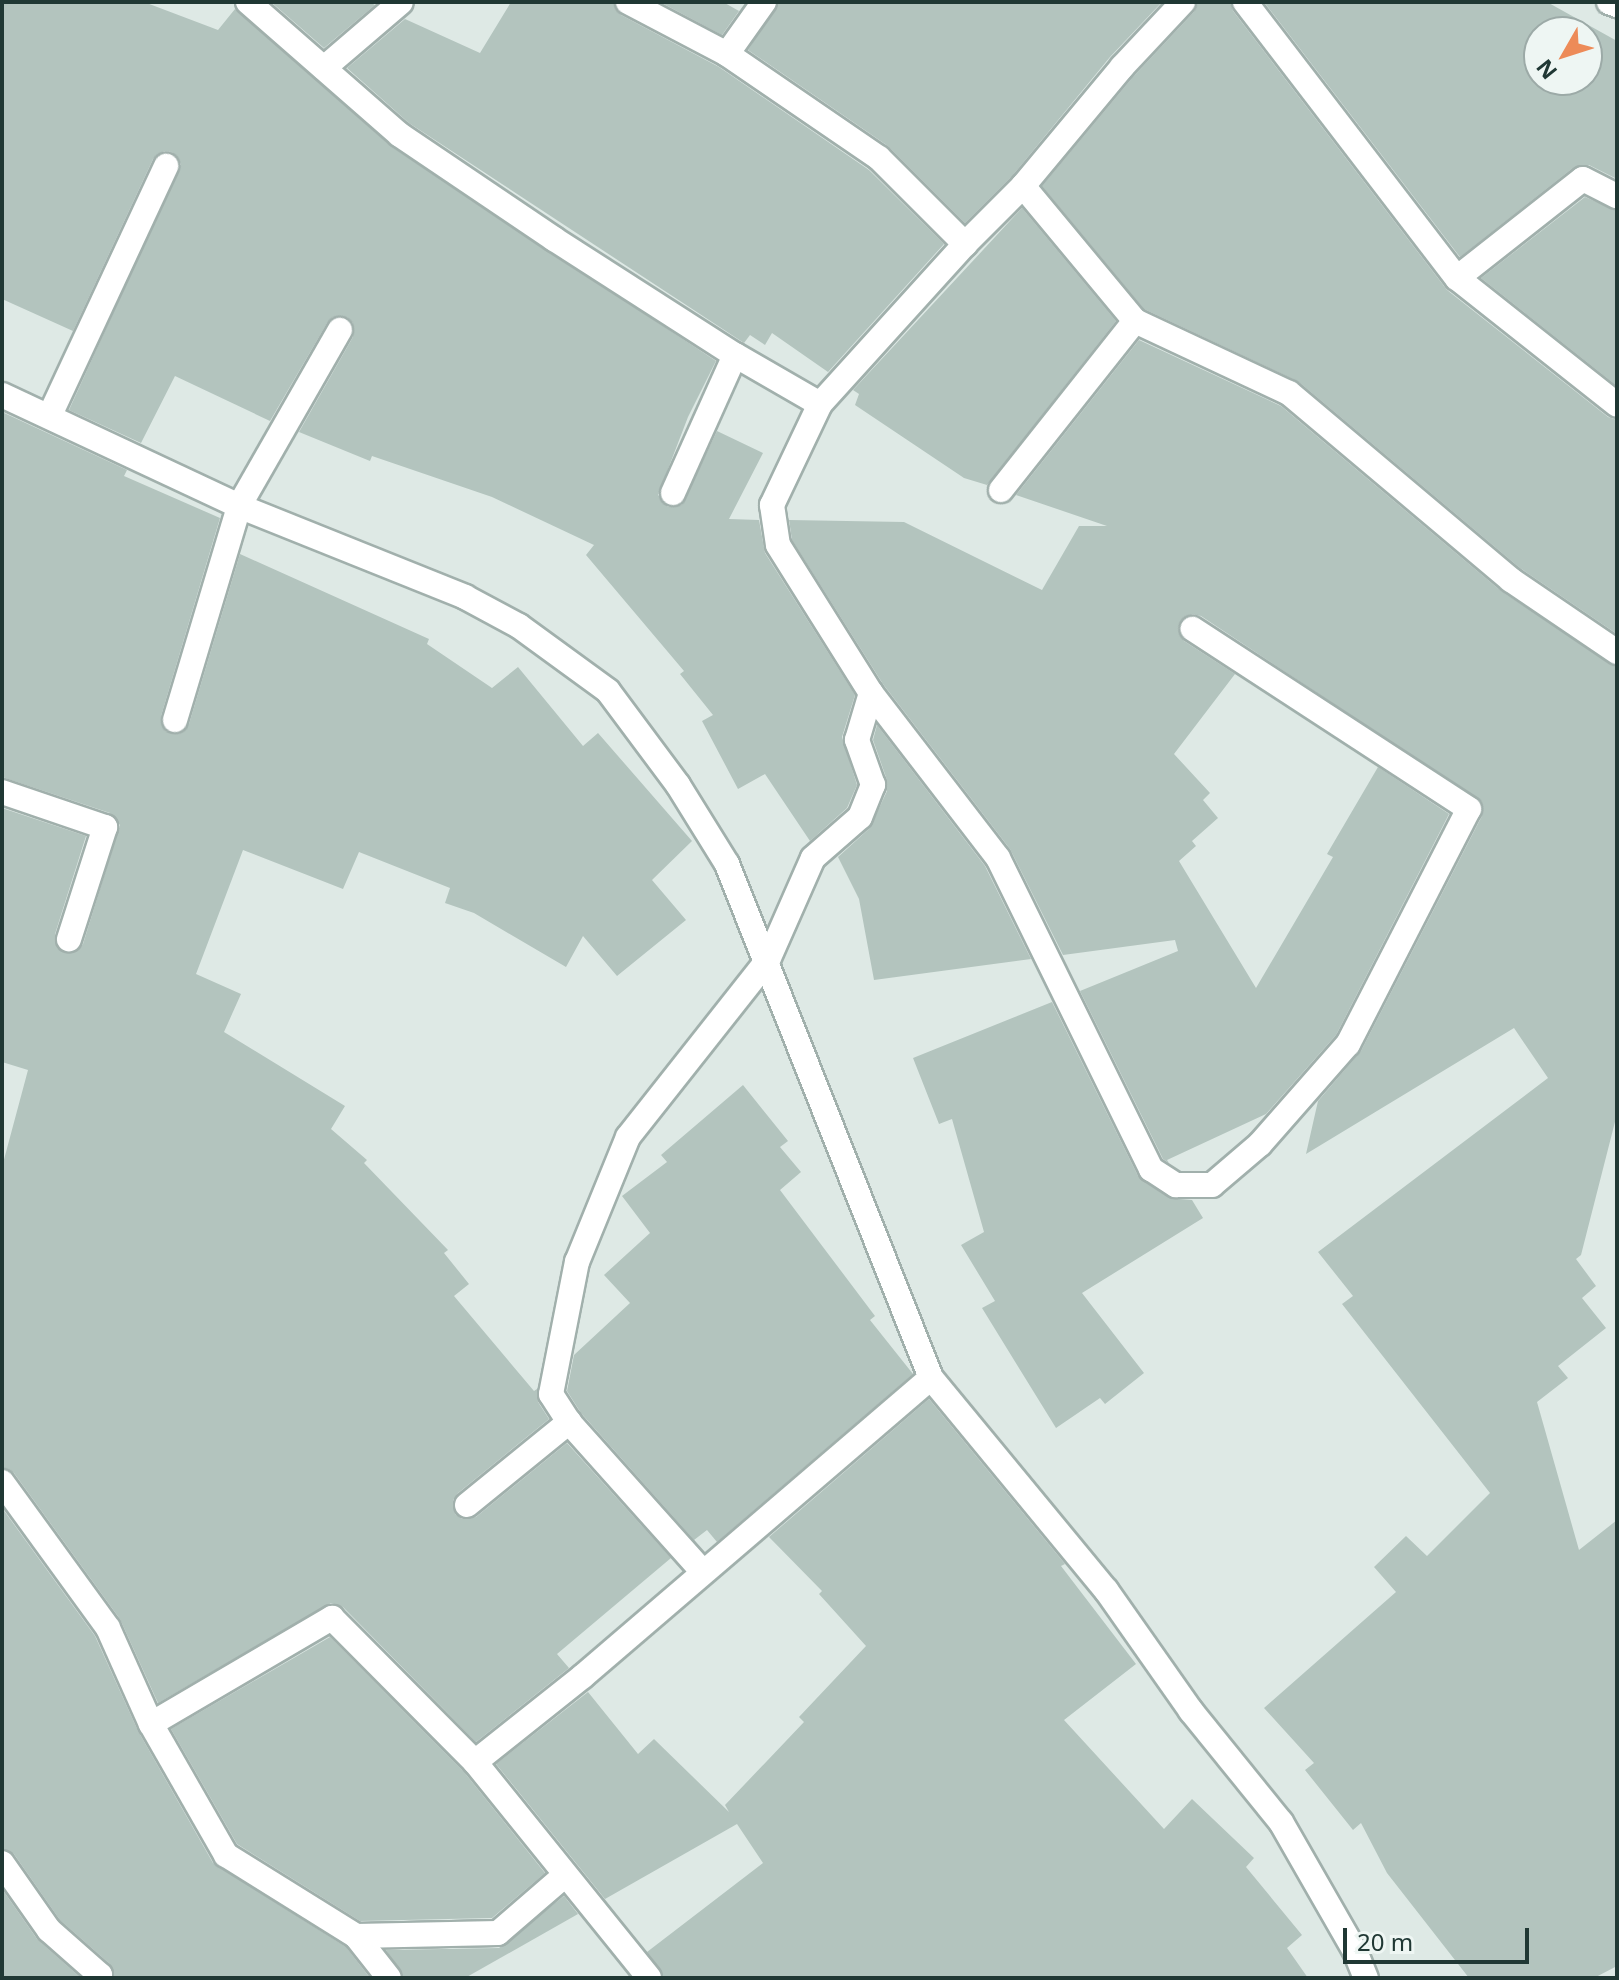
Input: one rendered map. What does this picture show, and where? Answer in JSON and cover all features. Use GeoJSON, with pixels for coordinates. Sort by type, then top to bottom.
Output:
{"type":"FeatureCollection","features":[{"type":"Feature","properties":{"kind":"street"},"geometry":{"type":"LineString","coordinates":[[248,2],[400,135],[735,355],[820,404]]}},
{"type":"Feature","properties":{"kind":"street"},"geometry":{"type":"LineString","coordinates":[[324,68],[401,2]]}},
{"type":"Feature","properties":{"kind":"street"},"geometry":{"type":"LineString","coordinates":[[628,2],[727,54],[879,158],[965,244]]}},
{"type":"Feature","properties":{"kind":"street"},"geometry":{"type":"LineString","coordinates":[[727,54],[764,2]]}},
{"type":"Feature","properties":{"kind":"street"},"geometry":{"type":"LineString","coordinates":[[1183,2],[1122,67],[1023,186],[965,244],[820,404],[772,505],[778,545],[871,693],[998,858],[1151,1169],[1176,1185],[1212,1185],[1260,1144],[1348,1044],[1469,809],[1193,629]]}},
{"type":"Feature","properties":{"kind":"street"},"geometry":{"type":"LineString","coordinates":[[1245,2],[1457,278],[1617,405]]}},
{"type":"Feature","properties":{"kind":"street"},"geometry":{"type":"LineString","coordinates":[[1609,2],[1617,5]]}},
{"type":"Feature","properties":{"kind":"street"},"geometry":{"type":"LineString","coordinates":[[50,415],[166,166]]}},
{"type":"Feature","properties":{"kind":"street"},"geometry":{"type":"LineString","coordinates":[[1457,278],[1583,179],[1617,196]]}},
{"type":"Feature","properties":{"kind":"street"},"geometry":{"type":"LineString","coordinates":[[1023,186],[1135,321],[1289,393],[1511,580],[1617,652]]}},
{"type":"Feature","properties":{"kind":"street"},"geometry":{"type":"LineString","coordinates":[[1001,490],[1135,321]]}},
{"type":"Feature","properties":{"kind":"street"},"geometry":{"type":"LineString","coordinates":[[175,720],[239,506],[340,330]]}},
{"type":"Feature","properties":{"kind":"street"},"geometry":{"type":"LineString","coordinates":[[673,493],[735,355]]}},
{"type":"Feature","properties":{"kind":"street"},"geometry":{"type":"LineString","coordinates":[[2,395],[239,506],[465,597],[519,626],[608,691],[678,785],[727,864],[768,960],[931,1378],[1106,1590],[1191,1711],[1281,1822],[1355,1951],[1366,1978]]}},
{"type":"Feature","properties":{"kind":"street"},"geometry":{"type":"LineString","coordinates":[[703,1572],[569,1422],[551,1394],[577,1262],[628,1137],[768,960],[813,858],[860,817],[873,785],[857,740],[871,693]]}},
{"type":"Feature","properties":{"kind":"street"},"geometry":{"type":"LineString","coordinates":[[2,792],[105,827],[69,939]]}},
{"type":"Feature","properties":{"kind":"street"},"geometry":{"type":"LineString","coordinates":[[475,1762],[931,1378]]}},
{"type":"Feature","properties":{"kind":"street"},"geometry":{"type":"LineString","coordinates":[[467,1505],[569,1422]]}},
{"type":"Feature","properties":{"kind":"street"},"geometry":{"type":"LineString","coordinates":[[2,1482],[108,1628],[151,1724],[226,1855],[356,1936],[389,1978]]}},
{"type":"Feature","properties":{"kind":"street"},"geometry":{"type":"LineString","coordinates":[[151,1724],[332,1618],[475,1762],[649,1978]]}},
{"type":"Feature","properties":{"kind":"street"},"geometry":{"type":"LineString","coordinates":[[2,1863],[49,1930],[101,1977]]}},
{"type":"Feature","properties":{"kind":"street"},"geometry":{"type":"LineString","coordinates":[[356,1936],[498,1933],[564,1876]]}},
{"type":"Feature","properties":{"kind":"building"},"geometry":{"type":"Polygon","coordinates":[[[2,2],[144,2],[218,30],[235,9],[392,147],[716,361],[688,417],[658,495],[668,507],[682,505],[717,431],[763,453],[729,519],[759,520],[765,553],[855,695],[842,737],[857,785],[847,808],[810,841],[765,774],[738,789],[702,721],[713,715],[680,674],[684,671],[586,555],[594,545],[492,497],[372,456],[370,461],[299,432],[353,337],[353,323],[347,317],[333,317],[327,323],[270,421],[175,376],[141,443],[69,410],[181,164],[172,152],[164,151],[153,159],[73,331],[2,299],[2,2]]]}},
{"type":"Feature","properties":{"kind":"building"},"geometry":{"type":"Polygon","coordinates":[[[271,2],[369,2],[375,5],[324,48],[271,2]]]}},
{"type":"Feature","properties":{"kind":"building"},"geometry":{"type":"Polygon","coordinates":[[[511,2],[613,2],[621,15],[719,67],[869,170],[944,244],[828,372],[772,333],[765,345],[750,335],[744,343],[409,123],[347,68],[405,19],[480,53],[511,2]]]}},
{"type":"Feature","properties":{"kind":"building"},"geometry":{"type":"Polygon","coordinates":[[[660,2],[723,2],[739,11],[722,35],[660,2]]]}},
{"type":"Feature","properties":{"kind":"building"},"geometry":{"type":"Polygon","coordinates":[[[779,2],[1162,2],[1110,57],[1012,176],[965,223],[888,146],[748,50],[779,2]]]}},
{"type":"Feature","properties":{"kind":"building"},"geometry":{"type":"Polygon","coordinates":[[[1198,2],[1230,2],[1233,11],[1447,290],[1608,417],[1617,420],[1617,634],[1520,568],[1299,382],[1144,309],[1042,186],[1133,77],[1194,12],[1198,2]]]}},
{"type":"Feature","properties":{"kind":"building"},"geometry":{"type":"Polygon","coordinates":[[[1264,2],[1547,2],[1572,16],[1523,16],[1523,96],[1603,96],[1603,33],[1617,41],[1617,179],[1589,165],[1574,167],[1460,257],[1264,2]]]}},
{"type":"Feature","properties":{"kind":"building"},"geometry":{"type":"Polygon","coordinates":[[[1585,197],[1617,211],[1617,386],[1481,278],[1585,197]]]}},
{"type":"Feature","properties":{"kind":"building"},"geometry":{"type":"Polygon","coordinates":[[[1022,208],[1116,321],[987,485],[964,478],[855,405],[859,394],[853,390],[1022,208]]]}},
{"type":"Feature","properties":{"kind":"building"},"geometry":{"type":"Polygon","coordinates":[[[1139,340],[1281,406],[1501,591],[1617,667],[1617,1114],[1581,1255],[1576,1259],[1596,1286],[1582,1298],[1606,1328],[1558,1366],[1568,1378],[1537,1402],[1579,1550],[1617,1520],[1617,1966],[1594,1978],[1469,1978],[1387,1873],[1361,1823],[1353,1830],[1305,1770],[1314,1763],[1264,1708],[1396,1592],[1374,1567],[1406,1536],[1427,1556],[1490,1493],[1342,1304],[1353,1296],[1318,1252],[1548,1078],[1514,1028],[1306,1154],[1318,1101],[1361,1051],[1482,816],[1482,802],[1201,616],[1193,614],[1181,620],[1178,629],[1184,641],[1235,674],[1174,754],[1210,793],[1203,800],[1218,818],[1192,841],[1196,846],[1179,861],[1256,988],[1333,857],[1327,854],[1378,767],[1449,814],[1336,1035],[1266,1114],[1167,1160],[1169,1163],[1163,1159],[1080,991],[1178,951],[1175,940],[1063,955],[1010,849],[883,684],[792,540],[789,520],[904,522],[1042,590],[1079,526],[1107,526],[1016,495],[1139,340]]]}},
{"type":"Feature","properties":{"kind":"building"},"geometry":{"type":"Polygon","coordinates":[[[2,412],[127,470],[124,476],[220,518],[161,716],[165,731],[179,734],[189,724],[240,554],[429,639],[427,644],[492,688],[518,667],[583,746],[598,733],[692,841],[652,880],[686,920],[617,976],[583,936],[566,967],[474,913],[445,903],[450,888],[359,852],[343,889],[243,850],[196,974],[241,994],[224,1032],[345,1106],[331,1129],[367,1160],[364,1163],[448,1250],[444,1253],[469,1284],[454,1296],[534,1391],[537,1389],[538,1402],[549,1419],[458,1493],[453,1500],[455,1514],[462,1519],[476,1517],[567,1443],[671,1558],[557,1654],[569,1668],[476,1742],[343,1607],[331,1603],[158,1703],[120,1619],[14,1473],[2,1467],[2,1167],[28,1070],[2,1062],[2,808],[86,836],[55,934],[57,948],[65,953],[78,951],[83,944],[120,825],[110,813],[2,777],[2,412]]]}},
{"type":"Feature","properties":{"kind":"building"},"geometry":{"type":"Polygon","coordinates":[[[877,725],[985,866],[1031,959],[874,980],[859,899],[838,857],[870,828],[887,791],[887,780],[873,740],[877,725]]]}},
{"type":"Feature","properties":{"kind":"building"},"geometry":{"type":"Polygon","coordinates":[[[1052,1002],[1138,1176],[1169,1198],[1192,1200],[1203,1218],[1082,1293],[1144,1373],[1105,1404],[1100,1398],[1056,1428],[982,1308],[995,1301],[961,1245],[984,1232],[952,1119],[939,1124],[913,1058],[1052,1002]]]}},
{"type":"Feature","properties":{"kind":"building"},"geometry":{"type":"Polygon","coordinates":[[[743,1085],[788,1141],[780,1147],[801,1172],[780,1190],[875,1316],[870,1320],[913,1374],[717,1542],[707,1530],[694,1540],[581,1413],[567,1391],[574,1355],[630,1303],[604,1275],[650,1233],[622,1196],[667,1162],[661,1155],[743,1085]]]}},
{"type":"Feature","properties":{"kind":"building"},"geometry":{"type":"Polygon","coordinates":[[[929,1399],[1065,1564],[1061,1566],[1136,1664],[1064,1720],[1164,1829],[1192,1799],[1254,1858],[1246,1867],[1302,1935],[1287,1948],[1308,1978],[664,1978],[647,1952],[763,1863],[737,1824],[605,1899],[496,1764],[588,1692],[638,1754],[654,1739],[729,1812],[725,1805],[804,1722],[799,1717],[866,1646],[819,1594],[822,1591],[769,1537],[929,1399]]]}},
{"type":"Feature","properties":{"kind":"building"},"geometry":{"type":"Polygon","coordinates":[[[2,1508],[95,1636],[138,1731],[213,1863],[346,1947],[370,1978],[114,1978],[110,1964],[60,1920],[14,1854],[2,1848],[2,1508]]]}},
{"type":"Feature","properties":{"kind":"building"},"geometry":{"type":"Polygon","coordinates":[[[330,1637],[464,1772],[545,1873],[492,1918],[360,1921],[237,1844],[171,1729],[330,1637]]]}},
{"type":"Feature","properties":{"kind":"building"},"geometry":{"type":"Polygon","coordinates":[[[2,1889],[37,1939],[81,1978],[2,1978],[2,1889]]]}},
{"type":"Feature","properties":{"kind":"building"},"geometry":{"type":"Polygon","coordinates":[[[564,1896],[578,1914],[465,1978],[404,1978],[386,1950],[499,1948],[564,1896]]]}}]}
